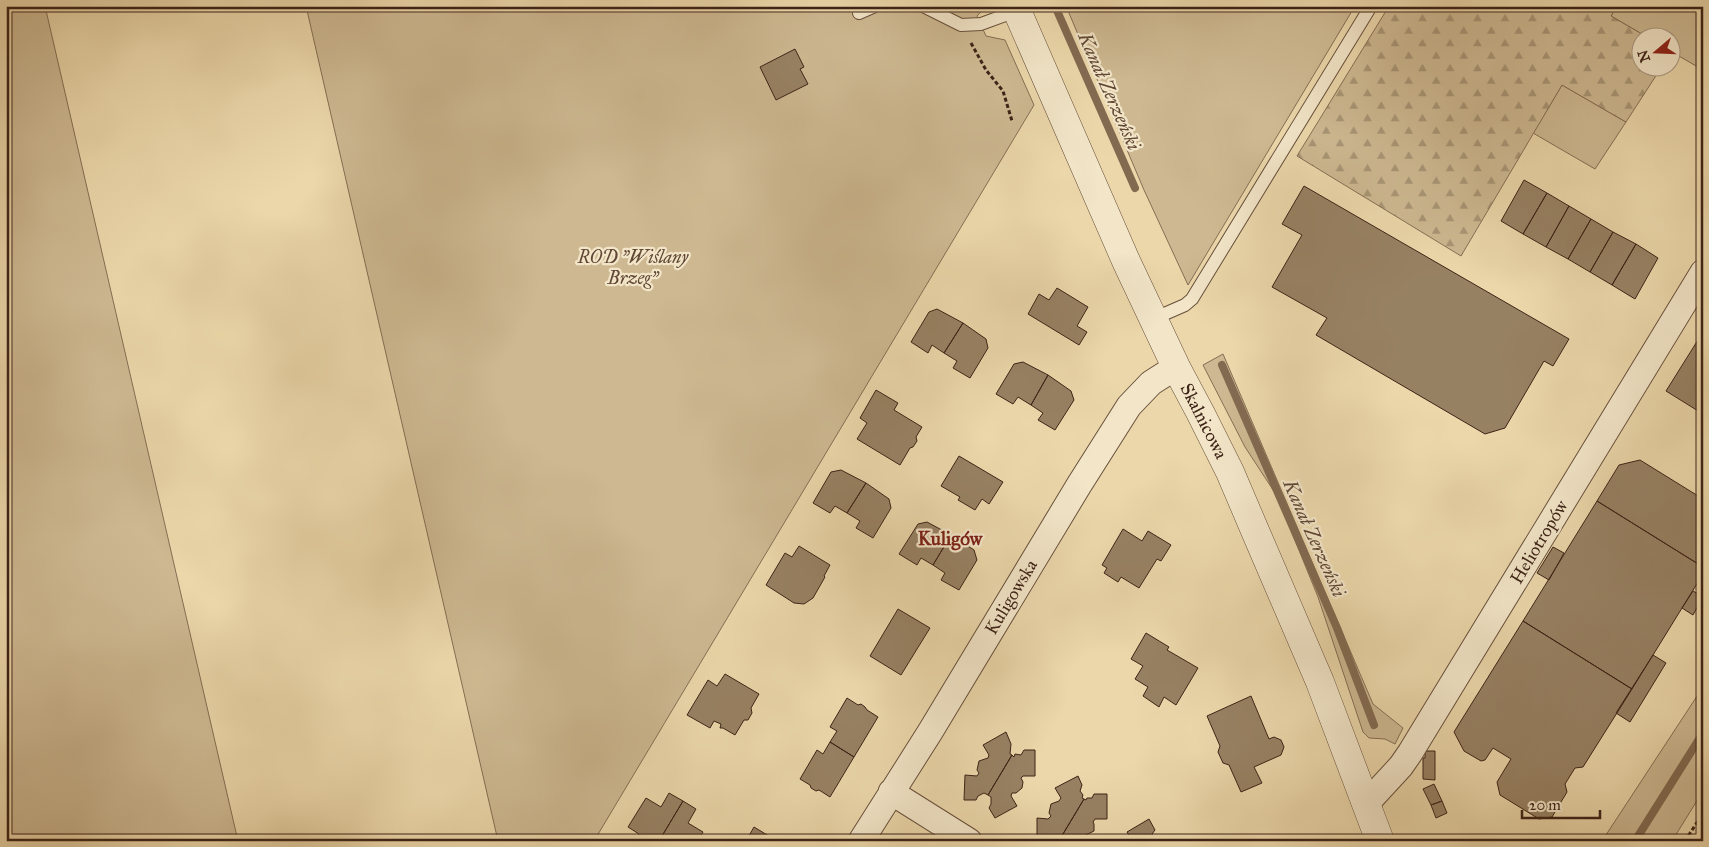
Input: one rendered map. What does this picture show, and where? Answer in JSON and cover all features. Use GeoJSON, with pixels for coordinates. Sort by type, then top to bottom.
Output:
{"type":"FeatureCollection","features":[{"type":"Feature","properties":{"kind":"street","name":"Skalnicowa"},"geometry":{"type":"LineString","coordinates":[[1016,8],[1152,319],[1226,464],[1264,550],[1320,682],[1380,841]]}},
{"type":"Feature","properties":{"kind":"street","name":"Heliotropów"},"geometry":{"type":"LineString","coordinates":[[1366,804],[1410,753],[1703,272]]}},
{"type":"Feature","properties":{"kind":"street","name":"Kuligowska"},"geometry":{"type":"LineString","coordinates":[[861,841],[930,732],[1074,493],[1129,406],[1151,383],[1176,367]]}},
{"type":"Feature","properties":{"kind":"street"},"geometry":{"type":"LineString","coordinates":[[891,792],[969,841]]}},
{"type":"Feature","properties":{"kind":"lane"},"geometry":{"type":"LineString","coordinates":[[859,13],[874,6]]}},
{"type":"Feature","properties":{"kind":"lane"},"geometry":{"type":"LineString","coordinates":[[923,6],[962,25],[981,24],[1016,8]]}},
{"type":"Feature","properties":{"kind":"lane"},"geometry":{"type":"LineString","coordinates":[[1152,319],[1185,305],[1192,299],[1371,6]]}},
{"type":"Feature","properties":{"kind":"path"},"geometry":{"type":"LineString","coordinates":[[962,25],[986,70],[1003,91],[1012,120]]}},
{"type":"Feature","properties":{"kind":"path"},"geometry":{"type":"LineString","coordinates":[[1685,841],[1703,813]]}},
{"type":"Feature","properties":{"kind":"green space"},"geometry":{"type":"Polygon","coordinates":[[[6,6],[45,6],[238,841],[6,841],[6,6]]]}},
{"type":"Feature","properties":{"kind":"green space","name":"ROD \"Wiślany Brzeg\""},"geometry":{"type":"Polygon","coordinates":[[[306,6],[986,6],[977,16],[986,36],[1005,40],[1034,105],[594,841],[498,841],[306,6]]]}},
{"type":"Feature","properties":{"kind":"green space"},"geometry":{"type":"Polygon","coordinates":[[[1066,6],[1355,6],[1188,285],[1144,190],[1066,6]]]}},
{"type":"Feature","properties":{"kind":"green space"},"geometry":{"type":"Polygon","coordinates":[[[1389,6],[1617,6],[1611,16],[1632,28],[1632,78],[1655,78],[1626,122],[1562,85],[1461,256],[1297,156],[1389,6]]]}},
{"type":"Feature","properties":{"kind":"green space"},"geometry":{"type":"Polygon","coordinates":[[[1617,6],[1703,6],[1703,70],[1682,58],[1682,28],[1632,28],[1611,16],[1617,6]]]}},
{"type":"Feature","properties":{"kind":"green space"},"geometry":{"type":"Polygon","coordinates":[[[1562,85],[1626,122],[1595,169],[1533,133],[1562,85]]]}},
{"type":"Feature","properties":{"kind":"green space"},"geometry":{"type":"Polygon","coordinates":[[[1223,354],[1373,704],[1403,728],[1395,744],[1385,739],[1369,738],[1363,732],[1318,597],[1277,496],[1245,447],[1203,365],[1223,354]]]}},
{"type":"Feature","properties":{"kind":"green space"},"geometry":{"type":"Polygon","coordinates":[[[1703,687],[1703,791],[1672,841],[1602,841],[1703,687]]]}},
{"type":"Feature","properties":{"kind":"building"},"geometry":{"type":"Polygon","coordinates":[[[795,49],[804,67],[800,69],[808,84],[776,100],[760,67],[795,49]]]}},
{"type":"Feature","properties":{"kind":"building"},"geometry":{"type":"Polygon","coordinates":[[[1524,180],[1547,193],[1523,234],[1501,221],[1524,180]]]}},
{"type":"Feature","properties":{"kind":"building"},"geometry":{"type":"Polygon","coordinates":[[[1304,186],[1569,339],[1553,366],[1544,361],[1505,428],[1485,434],[1316,335],[1327,318],[1272,287],[1302,235],[1282,224],[1304,186]]]}},
{"type":"Feature","properties":{"kind":"building"},"geometry":{"type":"Polygon","coordinates":[[[1547,193],[1569,206],[1546,247],[1523,234],[1547,193]]]}},
{"type":"Feature","properties":{"kind":"building"},"geometry":{"type":"Polygon","coordinates":[[[1569,206],[1591,219],[1568,259],[1546,247],[1569,206]]]}},
{"type":"Feature","properties":{"kind":"building"},"geometry":{"type":"Polygon","coordinates":[[[1591,219],[1613,232],[1590,272],[1568,259],[1591,219]]]}},
{"type":"Feature","properties":{"kind":"building"},"geometry":{"type":"Polygon","coordinates":[[[1613,232],[1636,244],[1612,285],[1590,272],[1613,232]]]}},
{"type":"Feature","properties":{"kind":"building"},"geometry":{"type":"Polygon","coordinates":[[[1636,244],[1658,258],[1635,299],[1612,285],[1636,244]]]}},
{"type":"Feature","properties":{"kind":"building"},"geometry":{"type":"Polygon","coordinates":[[[1057,288],[1088,307],[1077,326],[1087,332],[1079,345],[1028,314],[1039,294],[1049,300],[1057,288]]]}},
{"type":"Feature","properties":{"kind":"building"},"geometry":{"type":"Polygon","coordinates":[[[937,309],[963,323],[944,353],[932,345],[928,353],[911,342],[929,312],[937,309]]]}},
{"type":"Feature","properties":{"kind":"building"},"geometry":{"type":"Polygon","coordinates":[[[963,323],[986,339],[988,348],[970,378],[953,368],[957,361],[944,353],[963,323]]]}},
{"type":"Feature","properties":{"kind":"building"},"geometry":{"type":"Polygon","coordinates":[[[1703,332],[1703,414],[1666,391],[1703,332]]]}},
{"type":"Feature","properties":{"kind":"building"},"geometry":{"type":"Polygon","coordinates":[[[1023,362],[1048,375],[1031,405],[1018,397],[1013,404],[996,394],[1014,364],[1023,362]]]}},
{"type":"Feature","properties":{"kind":"building"},"geometry":{"type":"Polygon","coordinates":[[[1048,375],[1071,391],[1074,400],[1055,430],[1038,420],[1043,413],[1031,405],[1048,375]]]}},
{"type":"Feature","properties":{"kind":"building"},"geometry":{"type":"Polygon","coordinates":[[[876,390],[898,403],[894,410],[922,427],[916,437],[917,441],[910,448],[900,465],[857,439],[867,423],[860,418],[876,390]]]}},
{"type":"Feature","properties":{"kind":"building"},"geometry":{"type":"Polygon","coordinates":[[[959,456],[1003,482],[989,504],[982,499],[975,510],[958,500],[960,497],[941,486],[959,456]]]}},
{"type":"Feature","properties":{"kind":"building"},"geometry":{"type":"Polygon","coordinates":[[[1640,460],[1703,499],[1703,558],[1700,562],[1703,563],[1703,567],[1597,501],[1619,465],[1640,460]]]}},
{"type":"Feature","properties":{"kind":"building"},"geometry":{"type":"Polygon","coordinates":[[[841,470],[866,483],[847,513],[835,506],[830,513],[813,503],[831,472],[841,470]]]}},
{"type":"Feature","properties":{"kind":"building"},"geometry":{"type":"Polygon","coordinates":[[[866,483],[889,499],[891,508],[873,538],[856,528],[860,521],[847,513],[866,483]]]}},
{"type":"Feature","properties":{"kind":"building"},"geometry":{"type":"Polygon","coordinates":[[[1597,501],[1703,567],[1703,574],[1632,689],[1523,621],[1597,501]]]}},
{"type":"Feature","properties":{"kind":"building"},"geometry":{"type":"Polygon","coordinates":[[[927,522],[951,535],[933,565],[921,558],[917,565],[899,554],[918,524],[927,522]]]}},
{"type":"Feature","properties":{"kind":"building"},"geometry":{"type":"Polygon","coordinates":[[[1123,529],[1142,541],[1148,531],[1171,545],[1161,561],[1157,559],[1139,588],[1121,577],[1118,582],[1104,573],[1107,568],[1102,565],[1123,529]]]}},
{"type":"Feature","properties":{"kind":"building"},"geometry":{"type":"Polygon","coordinates":[[[951,535],[974,550],[977,560],[959,590],[941,580],[945,573],[933,565],[951,535]]]}},
{"type":"Feature","properties":{"kind":"building"},"geometry":{"type":"Polygon","coordinates":[[[799,546],[830,565],[813,598],[804,604],[794,603],[766,585],[785,553],[792,557],[799,546]]]}},
{"type":"Feature","properties":{"kind":"building"},"geometry":{"type":"Polygon","coordinates":[[[1553,547],[1564,553],[1549,580],[1537,573],[1553,547]]]}},
{"type":"Feature","properties":{"kind":"building"},"geometry":{"type":"Polygon","coordinates":[[[1693,591],[1703,597],[1693,615],[1682,608],[1693,591]]]}},
{"type":"Feature","properties":{"kind":"building"},"geometry":{"type":"Polygon","coordinates":[[[898,609],[930,628],[901,675],[870,656],[898,609]]]}},
{"type":"Feature","properties":{"kind":"building"},"geometry":{"type":"Polygon","coordinates":[[[1523,621],[1632,689],[1583,767],[1575,768],[1565,784],[1567,792],[1552,817],[1539,819],[1500,795],[1497,782],[1511,759],[1493,748],[1485,760],[1481,761],[1464,751],[1454,732],[1523,621]]]}},
{"type":"Feature","properties":{"kind":"building"},"geometry":{"type":"Polygon","coordinates":[[[1146,633],[1169,647],[1167,650],[1198,668],[1176,705],[1164,697],[1159,707],[1143,696],[1148,687],[1135,679],[1143,666],[1131,659],[1146,633]]]}},
{"type":"Feature","properties":{"kind":"building"},"geometry":{"type":"Polygon","coordinates":[[[1653,655],[1666,663],[1630,722],[1616,713],[1653,655]]]}},
{"type":"Feature","properties":{"kind":"building"},"geometry":{"type":"Polygon","coordinates":[[[725,674],[759,694],[751,708],[752,713],[748,720],[744,720],[735,735],[720,728],[721,724],[714,721],[710,728],[687,715],[708,680],[717,686],[725,674]]]}},
{"type":"Feature","properties":{"kind":"building"},"geometry":{"type":"Polygon","coordinates":[[[1251,696],[1269,739],[1274,737],[1281,740],[1284,747],[1281,755],[1254,767],[1262,783],[1241,792],[1229,765],[1223,763],[1218,752],[1220,746],[1207,716],[1251,696]]]}},
{"type":"Feature","properties":{"kind":"building"},"geometry":{"type":"Polygon","coordinates":[[[847,698],[858,705],[861,704],[878,717],[854,757],[830,742],[837,731],[830,727],[847,698]]]}},
{"type":"Feature","properties":{"kind":"building"},"geometry":{"type":"Polygon","coordinates":[[[1006,732],[1011,744],[1010,754],[1012,755],[988,795],[984,793],[978,796],[976,800],[964,800],[965,775],[977,776],[979,773],[977,770],[979,761],[988,758],[989,755],[983,745],[1006,732]]]}},
{"type":"Feature","properties":{"kind":"building"},"geometry":{"type":"Polygon","coordinates":[[[830,742],[854,757],[830,797],[819,790],[816,791],[811,788],[810,785],[800,779],[817,750],[823,754],[830,742]]]}},
{"type":"Feature","properties":{"kind":"building"},"geometry":{"type":"Polygon","coordinates":[[[1024,750],[1035,750],[1035,776],[1023,776],[1021,778],[1023,782],[1022,788],[1016,793],[1012,793],[1011,796],[1017,806],[995,818],[989,808],[991,797],[988,795],[1012,755],[1014,757],[1015,754],[1021,755],[1024,750]]]}},
{"type":"Feature","properties":{"kind":"building"},"geometry":{"type":"Polygon","coordinates":[[[1425,751],[1435,751],[1435,780],[1423,779],[1425,751]]]}},
{"type":"Feature","properties":{"kind":"building"},"geometry":{"type":"Polygon","coordinates":[[[1078,776],[1082,785],[1080,791],[1084,799],[1060,839],[1056,836],[1050,839],[1050,841],[1037,841],[1037,818],[1048,819],[1051,816],[1049,813],[1051,804],[1059,801],[1061,798],[1055,788],[1078,776]]]}},
{"type":"Feature","properties":{"kind":"building"},"geometry":{"type":"Polygon","coordinates":[[[1434,784],[1442,801],[1431,805],[1423,789],[1434,784]]]}},
{"type":"Feature","properties":{"kind":"building"},"geometry":{"type":"Polygon","coordinates":[[[669,793],[683,801],[659,841],[635,841],[639,834],[628,827],[646,798],[661,807],[669,793]]]}},
{"type":"Feature","properties":{"kind":"building"},"geometry":{"type":"Polygon","coordinates":[[[1094,794],[1107,794],[1107,819],[1095,819],[1093,822],[1094,831],[1084,836],[1084,841],[1063,841],[1060,839],[1084,799],[1092,798],[1094,794]]]}},
{"type":"Feature","properties":{"kind":"building"},"geometry":{"type":"Polygon","coordinates":[[[683,801],[696,809],[688,823],[703,832],[698,841],[659,841],[683,801]]]}},
{"type":"Feature","properties":{"kind":"building"},"geometry":{"type":"Polygon","coordinates":[[[1442,801],[1447,813],[1436,818],[1431,805],[1442,801]]]}},
{"type":"Feature","properties":{"kind":"building"},"geometry":{"type":"Polygon","coordinates":[[[1149,819],[1155,830],[1152,834],[1155,839],[1154,841],[1132,841],[1127,832],[1149,819]]]}},
{"type":"Feature","properties":{"kind":"building"},"geometry":{"type":"Polygon","coordinates":[[[754,827],[777,841],[746,841],[754,827]]]}},
{"type":"Feature","properties":{"kind":"waterway","name":"Kanał Zerzeński"},"geometry":{"type":"LineString","coordinates":[[1055,6],[1135,188]]}},
{"type":"Feature","properties":{"kind":"waterway","name":"Kanał Zerzeński"},"geometry":{"type":"LineString","coordinates":[[1222,365],[1337,628],[1374,725]]}},
{"type":"Feature","properties":{"kind":"waterway"},"geometry":{"type":"LineString","coordinates":[[1635,841],[1703,733]]}},
{"type":"Feature","properties":{"kind":"district","name":"Kuligów"},"geometry":{"type":"Point","coordinates":[950,538]}}]}
